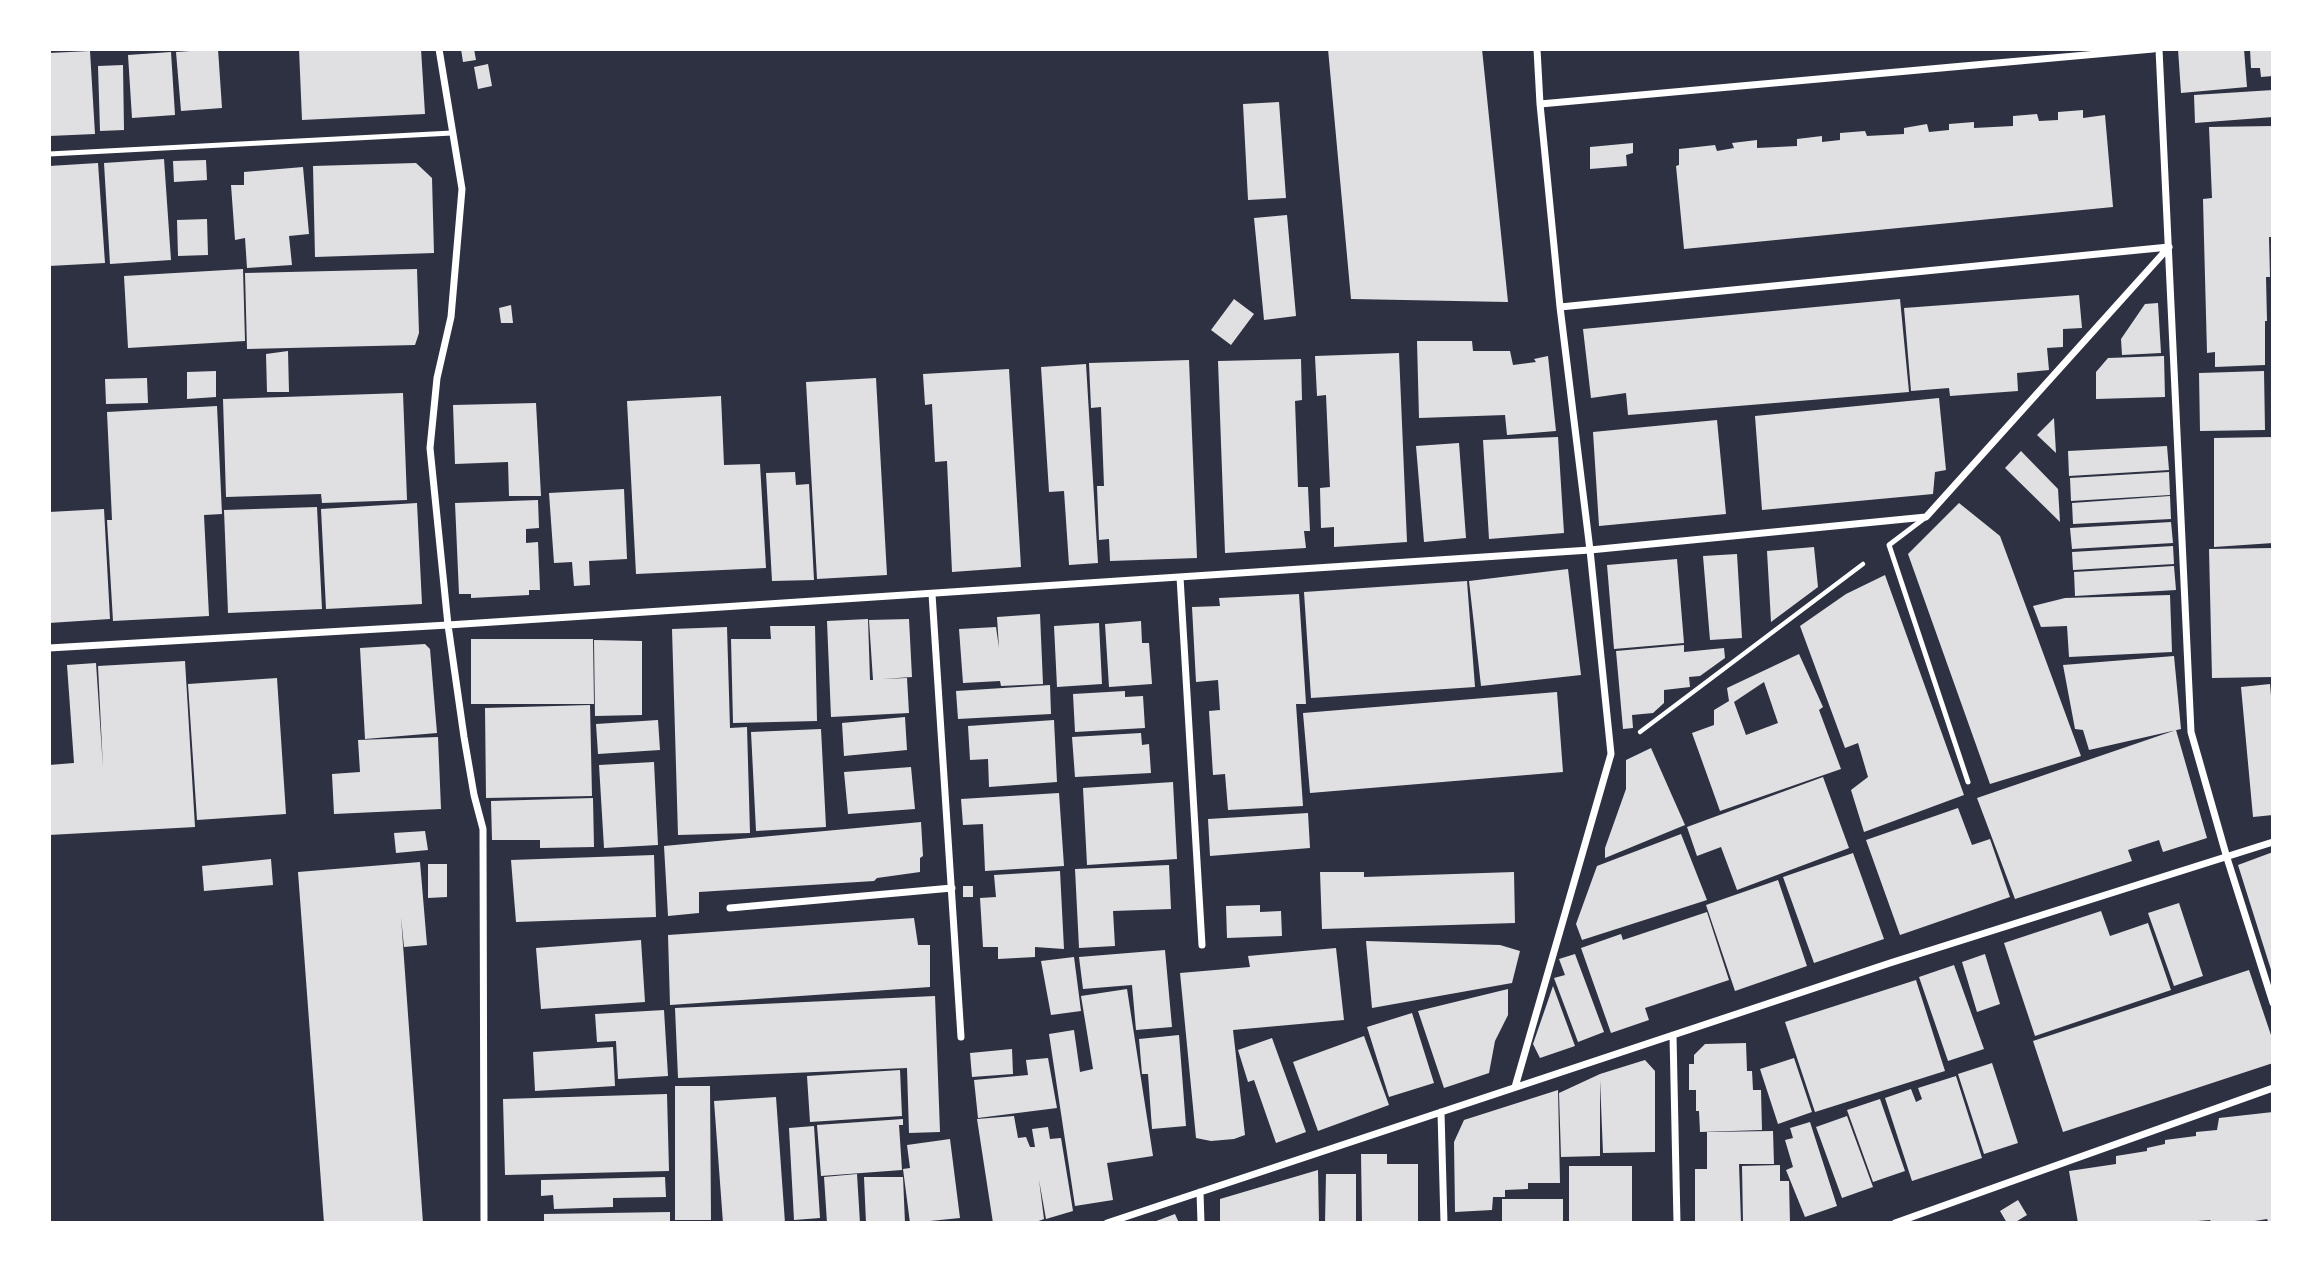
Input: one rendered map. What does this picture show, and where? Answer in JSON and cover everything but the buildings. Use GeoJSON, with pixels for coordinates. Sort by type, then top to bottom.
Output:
{"type":"FeatureCollection","features":[{"type":"Feature","properties":{"kind":"street"},"geometry":{"type":"LineString","coordinates":[[439,49],[462,189],[450,317],[437,378],[430,448],[448,625],[474,795],[484,829],[484,1223]]}},
{"type":"Feature","properties":{"kind":"street"},"geometry":{"type":"LineString","coordinates":[[1515,1087],[1611,754],[1590,550],[1560,307],[1537,49]]}},
{"type":"Feature","properties":{"kind":"street"},"geometry":{"type":"LineString","coordinates":[[1540,104],[2156,49],[2169,247],[2191,732],[2273,1003]]}},
{"type":"Feature","properties":{"kind":"street"},"geometry":{"type":"LineString","coordinates":[[1560,307],[2169,247]]}},
{"type":"Feature","properties":{"kind":"street"},"geometry":{"type":"LineString","coordinates":[[49,648],[448,625],[1590,550],[1926,517],[2169,247]]}},
{"type":"Feature","properties":{"kind":"street"},"geometry":{"type":"LineString","coordinates":[[1180,577],[1202,945]]}},
{"type":"Feature","properties":{"kind":"street"},"geometry":{"type":"LineString","coordinates":[[932,593],[961,1037]]}},
{"type":"Feature","properties":{"kind":"street"},"geometry":{"type":"LineString","coordinates":[[1107,1223],[1890,963],[2273,842]]}},
{"type":"Feature","properties":{"kind":"street"},"geometry":{"type":"LineString","coordinates":[[730,908],[952,888]]}},
{"type":"Feature","properties":{"kind":"street"},"geometry":{"type":"LineString","coordinates":[[1673,1035],[1677,1223]]}},
{"type":"Feature","properties":{"kind":"street"},"geometry":{"type":"LineString","coordinates":[[1895,1223],[2273,1088]]}},
{"type":"Feature","properties":{"kind":"street"},"geometry":{"type":"LineString","coordinates":[[1441,1112],[1444,1223]]}},
{"type":"Feature","properties":{"kind":"street"},"geometry":{"type":"LineString","coordinates":[[1200,1192],[1201,1223]]}},
{"type":"Feature","properties":{"kind":"lane"},"geometry":{"type":"LineString","coordinates":[[49,154],[452,134]]}},
{"type":"Feature","properties":{"kind":"lane"},"geometry":{"type":"LineString","coordinates":[[1926,517],[1889,545],[1968,782]]}},
{"type":"Feature","properties":{"kind":"path"},"geometry":{"type":"LineString","coordinates":[[1611,754],[1889,545]]}}]}
